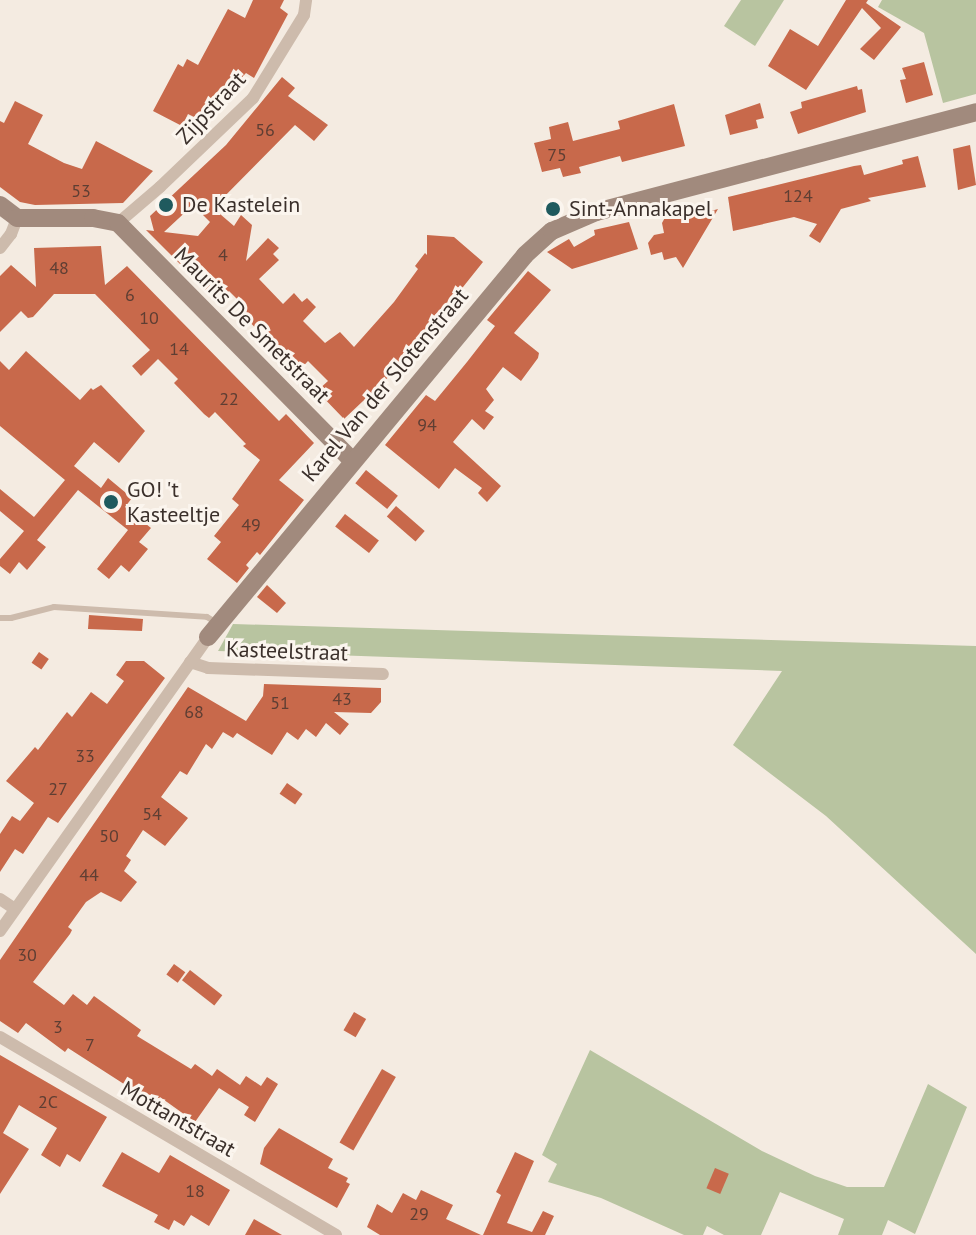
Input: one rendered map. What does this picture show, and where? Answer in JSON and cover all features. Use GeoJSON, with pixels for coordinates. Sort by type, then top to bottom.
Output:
{"type":"FeatureCollection","features":[{"type":"Feature","properties":{"kind":"street","name":"Zijpstraat"},"geometry":{"type":"LineString","coordinates":[[118,223],[253,98],[304,15],[306,0]]}},
{"type":"Feature","properties":{"kind":"street","name":"Karel Van der Slotenstraat"},"geometry":{"type":"LineString","coordinates":[[0,931],[213,631],[525,255],[552,231],[596,212],[976,112]]}},
{"type":"Feature","properties":{"kind":"street"},"geometry":{"type":"LineString","coordinates":[[0,205],[17,218],[93,218],[118,223]]}},
{"type":"Feature","properties":{"kind":"street"},"geometry":{"type":"LineString","coordinates":[[0,248],[11,234],[17,218]]}},
{"type":"Feature","properties":{"kind":"street","name":"Maurits De Smetstraat"},"geometry":{"type":"LineString","coordinates":[[118,223],[353,461]]}},
{"type":"Feature","properties":{"kind":"street","name":"Kasteelstraat"},"geometry":{"type":"LineString","coordinates":[[190,662],[208,668],[383,674]]}},
{"type":"Feature","properties":{"kind":"street"},"geometry":{"type":"LineString","coordinates":[[0,899],[15,909]]}},
{"type":"Feature","properties":{"kind":"street","name":"Mottantstraat"},"geometry":{"type":"LineString","coordinates":[[0,1037],[336,1235]]}},
{"type":"Feature","properties":{"kind":"lane"},"geometry":{"type":"LineString","coordinates":[[0,618],[54,607],[207,617],[213,631]]}},
{"type":"Feature","properties":{"kind":"green space"},"geometry":{"type":"Polygon","coordinates":[[[741,0],[784,0],[755,46],[724,26],[741,0]]]}},
{"type":"Feature","properties":{"kind":"green space"},"geometry":{"type":"Polygon","coordinates":[[[882,0],[976,0],[976,94],[943,103],[924,33],[878,7],[882,0]]]}},
{"type":"Feature","properties":{"kind":"green space"},"geometry":{"type":"Polygon","coordinates":[[[233,624],[976,646],[976,954],[826,816],[733,745],[782,671],[218,651],[233,624]]]}},
{"type":"Feature","properties":{"kind":"green space"},"geometry":{"type":"Polygon","coordinates":[[[590,1050],[762,1151],[847,1187],[884,1187],[928,1084],[967,1107],[915,1234],[888,1220],[882,1235],[838,1235],[844,1219],[780,1192],[761,1235],[724,1235],[707,1226],[703,1235],[684,1235],[601,1198],[548,1182],[557,1164],[542,1155],[590,1050]]]}},
{"type":"Feature","properties":{"kind":"building"},"geometry":{"type":"Polygon","coordinates":[[[253,0],[284,0],[280,8],[288,14],[254,78],[246,73],[213,109],[206,123],[188,114],[182,126],[153,111],[178,64],[183,67],[187,59],[198,65],[228,9],[245,18],[253,0]]]}},
{"type":"Feature","properties":{"kind":"building"},"geometry":{"type":"Polygon","coordinates":[[[846,0],[868,0],[866,3],[901,27],[874,60],[860,49],[881,28],[862,8],[806,90],[768,66],[790,29],[818,46],[846,0]]]}},
{"type":"Feature","properties":{"kind":"building"},"geometry":{"type":"Polygon","coordinates":[[[924,62],[933,95],[906,103],[900,80],[906,79],[902,68],[924,62]]]}},
{"type":"Feature","properties":{"kind":"building"},"geometry":{"type":"Polygon","coordinates":[[[282,77],[295,88],[288,96],[328,125],[314,141],[295,125],[213,208],[234,226],[241,215],[252,225],[246,261],[268,238],[279,248],[273,254],[279,260],[259,279],[283,304],[294,293],[302,302],[307,298],[316,307],[303,321],[325,343],[340,332],[354,347],[418,269],[415,266],[425,253],[427,255],[427,235],[454,237],[483,262],[399,367],[344,419],[317,391],[328,381],[308,361],[298,372],[241,313],[246,308],[229,291],[218,302],[146,230],[154,231],[150,216],[226,145],[282,77]],[[193,205],[164,232],[198,236],[210,222],[193,205]]]}},
{"type":"Feature","properties":{"kind":"building"},"geometry":{"type":"Polygon","coordinates":[[[857,86],[858,90],[862,89],[866,112],[798,134],[790,112],[802,108],[801,102],[857,86]]]}},
{"type":"Feature","properties":{"kind":"building"},"geometry":{"type":"Polygon","coordinates":[[[15,101],[43,115],[28,144],[64,163],[82,169],[96,141],[153,171],[123,203],[35,205],[20,202],[0,187],[0,121],[4,123],[15,101]]]}},
{"type":"Feature","properties":{"kind":"building"},"geometry":{"type":"Polygon","coordinates":[[[760,103],[764,118],[756,120],[758,128],[730,135],[725,115],[760,103]]]}},
{"type":"Feature","properties":{"kind":"building"},"geometry":{"type":"Polygon","coordinates":[[[674,104],[685,146],[622,162],[620,156],[579,167],[581,173],[563,177],[560,168],[542,172],[534,143],[551,139],[549,127],[568,122],[573,141],[620,129],[618,121],[674,104]]]}},
{"type":"Feature","properties":{"kind":"building"},"geometry":{"type":"Polygon","coordinates":[[[970,145],[976,185],[958,190],[953,149],[970,145]]]}},
{"type":"Feature","properties":{"kind":"building"},"geometry":{"type":"Polygon","coordinates":[[[918,156],[926,187],[868,198],[871,201],[841,209],[820,243],[809,236],[817,224],[794,217],[733,231],[728,197],[854,166],[861,165],[864,175],[903,164],[902,160],[918,156]]]}},
{"type":"Feature","properties":{"kind":"building"},"geometry":{"type":"Polygon","coordinates":[[[702,204],[704,213],[718,209],[683,268],[676,257],[664,260],[662,252],[651,255],[648,243],[654,235],[664,233],[662,223],[668,212],[702,204]]]}},
{"type":"Feature","properties":{"kind":"building"},"geometry":{"type":"Polygon","coordinates":[[[629,222],[638,249],[572,269],[547,252],[569,239],[574,247],[595,235],[594,230],[629,222]]]}},
{"type":"Feature","properties":{"kind":"building"},"geometry":{"type":"Polygon","coordinates":[[[101,246],[105,285],[127,266],[279,421],[286,414],[314,443],[279,480],[304,500],[260,555],[257,552],[246,565],[249,568],[237,583],[207,559],[221,542],[214,536],[239,505],[232,499],[260,460],[243,446],[246,444],[215,412],[209,418],[204,414],[174,383],[178,379],[158,359],[141,376],[132,366],[150,350],[95,294],[54,294],[33,317],[28,318],[21,311],[0,332],[0,276],[11,265],[36,287],[34,248],[101,246]]]}},
{"type":"Feature","properties":{"kind":"building"},"geometry":{"type":"Polygon","coordinates":[[[528,271],[551,290],[514,333],[539,353],[538,358],[521,381],[503,367],[486,389],[494,400],[485,411],[494,417],[484,430],[472,419],[453,442],[501,486],[487,502],[478,493],[482,488],[455,468],[439,489],[385,445],[426,395],[435,401],[495,326],[487,320],[528,271]]]}},
{"type":"Feature","properties":{"kind":"building"},"geometry":{"type":"Polygon","coordinates":[[[26,351],[80,400],[91,388],[93,390],[101,385],[145,431],[119,463],[94,442],[74,466],[101,488],[108,478],[132,498],[125,507],[151,528],[139,542],[148,549],[129,572],[121,565],[109,579],[97,569],[128,530],[78,490],[37,540],[46,547],[27,570],[19,562],[10,574],[0,566],[0,559],[24,531],[0,511],[0,489],[34,517],[65,480],[0,426],[0,361],[9,370],[26,351]]]}},
{"type":"Feature","properties":{"kind":"building"},"geometry":{"type":"Polygon","coordinates":[[[366,470],[398,496],[387,509],[355,483],[366,470]]]}},
{"type":"Feature","properties":{"kind":"building"},"geometry":{"type":"Polygon","coordinates":[[[396,506],[425,531],[415,541],[387,517],[396,506]]]}},
{"type":"Feature","properties":{"kind":"building"},"geometry":{"type":"Polygon","coordinates":[[[345,514],[379,540],[369,553],[335,527],[345,514]]]}},
{"type":"Feature","properties":{"kind":"building"},"geometry":{"type":"Polygon","coordinates":[[[267,585],[286,603],[277,613],[257,597],[267,585]]]}},
{"type":"Feature","properties":{"kind":"building"},"geometry":{"type":"Polygon","coordinates":[[[89,615],[143,619],[142,631],[88,629],[89,615]]]}},
{"type":"Feature","properties":{"kind":"building"},"geometry":{"type":"Polygon","coordinates":[[[39,652],[49,659],[41,670],[32,663],[39,652]]]}},
{"type":"Feature","properties":{"kind":"building"},"geometry":{"type":"Polygon","coordinates":[[[126,661],[144,661],[165,678],[58,823],[48,817],[23,854],[15,849],[0,872],[0,834],[12,816],[20,821],[34,803],[6,781],[35,747],[38,750],[67,712],[72,717],[91,692],[107,704],[124,681],[116,675],[126,661]]]}},
{"type":"Feature","properties":{"kind":"building"},"geometry":{"type":"Polygon","coordinates":[[[264,684],[381,688],[381,702],[371,713],[334,712],[349,724],[340,735],[326,723],[316,737],[306,729],[298,740],[287,732],[272,755],[237,733],[233,738],[223,732],[212,749],[206,744],[187,775],[180,771],[161,797],[188,818],[165,846],[143,830],[126,856],[131,860],[124,871],[137,882],[121,902],[101,892],[86,902],[68,927],[72,930],[70,934],[33,982],[64,1005],[73,994],[87,1005],[94,996],[141,1030],[137,1036],[191,1069],[195,1064],[212,1076],[217,1069],[240,1085],[246,1076],[261,1086],[267,1077],[278,1084],[255,1122],[244,1115],[249,1107],[219,1088],[195,1122],[160,1097],[155,1104],[68,1048],[65,1052],[26,1023],[18,1033],[0,1021],[0,960],[188,687],[246,721],[263,696],[264,684]]]}},
{"type":"Feature","properties":{"kind":"building"},"geometry":{"type":"Polygon","coordinates":[[[287,783],[303,794],[295,805],[280,794],[287,783]]]}},
{"type":"Feature","properties":{"kind":"building"},"geometry":{"type":"Polygon","coordinates":[[[174,964],[185,972],[178,983],[166,975],[174,964]]]}},
{"type":"Feature","properties":{"kind":"building"},"geometry":{"type":"Polygon","coordinates":[[[190,970],[222,995],[214,1005],[182,980],[190,970]]]}},
{"type":"Feature","properties":{"kind":"building"},"geometry":{"type":"Polygon","coordinates":[[[354,1012],[366,1019],[356,1037],[344,1030],[354,1012]]]}},
{"type":"Feature","properties":{"kind":"building"},"geometry":{"type":"Polygon","coordinates":[[[0,1055],[107,1117],[80,1162],[67,1154],[60,1167],[41,1155],[57,1128],[19,1105],[3,1133],[29,1149],[0,1194],[0,1055]]]}},
{"type":"Feature","properties":{"kind":"building"},"geometry":{"type":"Polygon","coordinates":[[[382,1069],[396,1077],[353,1151],[340,1143],[382,1069]]]}},
{"type":"Feature","properties":{"kind":"building"},"geometry":{"type":"Polygon","coordinates":[[[279,1128],[333,1159],[328,1168],[348,1178],[346,1182],[350,1184],[337,1208],[260,1164],[264,1148],[279,1128]]]}},
{"type":"Feature","properties":{"kind":"building"},"geometry":{"type":"Polygon","coordinates":[[[122,1152],[159,1173],[170,1155],[230,1190],[209,1226],[191,1215],[184,1226],[174,1220],[169,1230],[154,1222],[158,1215],[102,1186],[122,1152]]]}},
{"type":"Feature","properties":{"kind":"building"},"geometry":{"type":"Polygon","coordinates":[[[515,1152],[534,1161],[507,1223],[532,1232],[543,1211],[554,1216],[545,1235],[483,1235],[501,1195],[496,1192],[515,1152]]]}},
{"type":"Feature","properties":{"kind":"building"},"geometry":{"type":"Polygon","coordinates":[[[715,1168],[729,1174],[720,1194],[706,1188],[715,1168]]]}},
{"type":"Feature","properties":{"kind":"building"},"geometry":{"type":"Polygon","coordinates":[[[421,1190],[453,1205],[446,1219],[481,1235],[380,1235],[367,1227],[377,1204],[392,1213],[403,1193],[416,1200],[421,1190]]]}},
{"type":"Feature","properties":{"kind":"building"},"geometry":{"type":"Polygon","coordinates":[[[254,1219],[282,1235],[245,1235],[254,1219]]]}},
{"type":"Feature","properties":{"kind":"place","name":"De Kastelein"},"geometry":{"type":"Point","coordinates":[166,205]}},
{"type":"Feature","properties":{"kind":"place","name":"Sint-Annakapel"},"geometry":{"type":"Point","coordinates":[553,209]}},
{"type":"Feature","properties":{"kind":"place","name":"GO! 't Kasteeltje"},"geometry":{"type":"Point","coordinates":[111,502]}}]}
